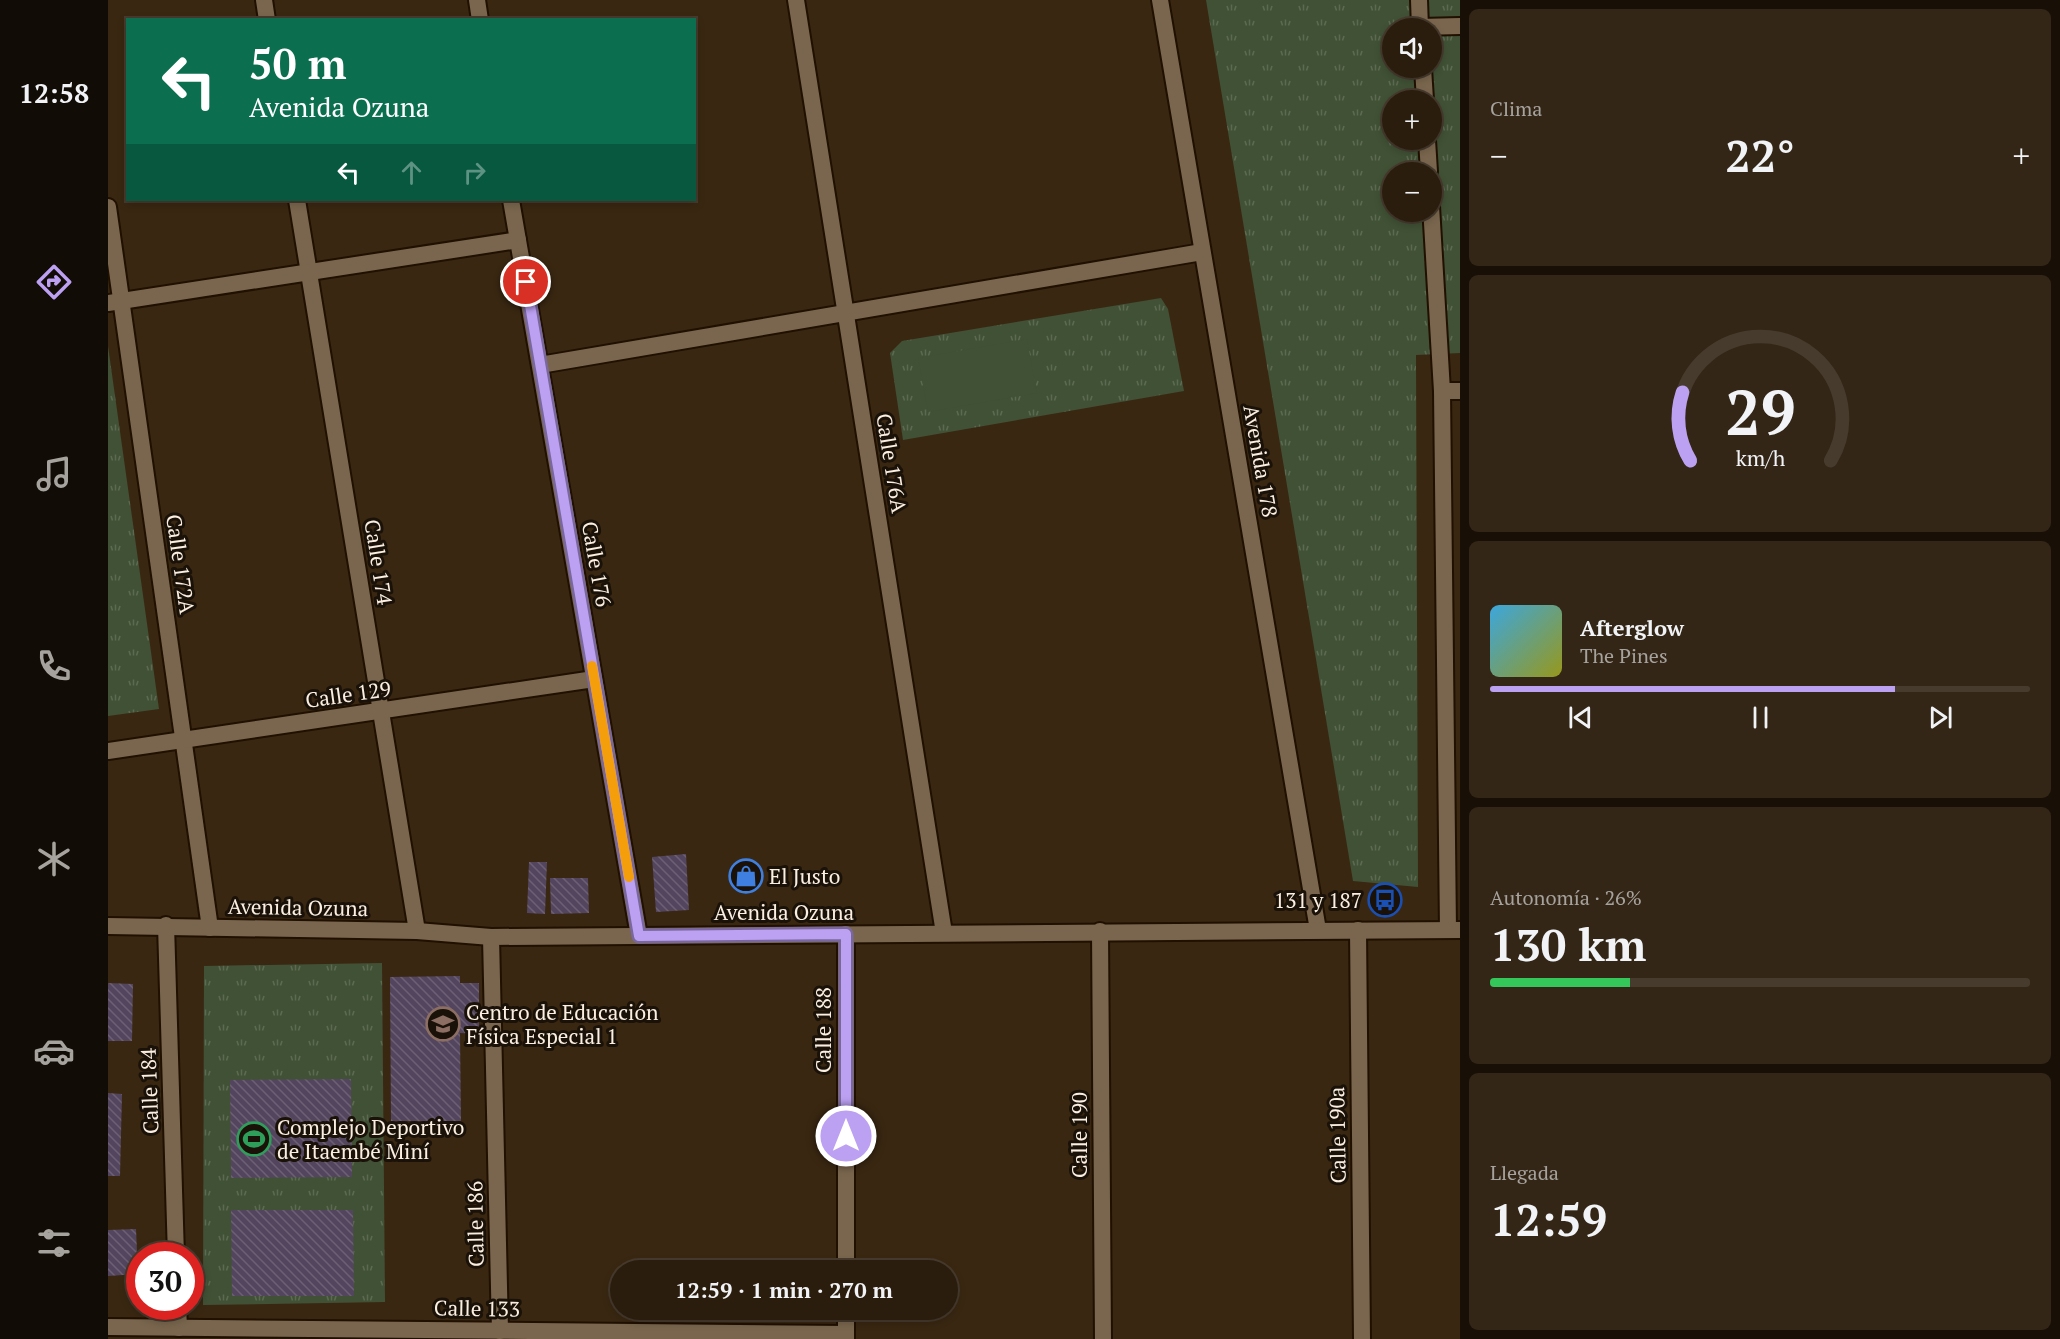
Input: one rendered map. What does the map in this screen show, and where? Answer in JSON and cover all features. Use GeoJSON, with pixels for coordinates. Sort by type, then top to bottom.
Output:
{"type":"FeatureCollection","features":[{"type":"Feature","properties":{"kind":"street"},"geometry":{"type":"LineString","coordinates":[[264,0],[267,18]]}},
{"type":"Feature","properties":{"kind":"street"},"geometry":{"type":"LineString","coordinates":[[477,0],[480,18]]}},
{"type":"Feature","properties":{"kind":"street","name":"Calle 176A"},"geometry":{"type":"LineString","coordinates":[[796,0],[944,933]]}},
{"type":"Feature","properties":{"kind":"street","name":"Avenida 178"},"geometry":{"type":"LineString","coordinates":[[1160,0],[1318,930]]}},
{"type":"Feature","properties":{"kind":"street"},"geometry":{"type":"LineString","coordinates":[[1419,0],[1420,18]]}},
{"type":"Feature","properties":{"kind":"street"},"geometry":{"type":"LineString","coordinates":[[1442,27],[1460,26]]}},
{"type":"Feature","properties":{"kind":"street","name":"Calle 174"},"geometry":{"type":"LineString","coordinates":[[297,201],[417,931]]}},
{"type":"Feature","properties":{"kind":"street","name":"Calle 176"},"geometry":{"type":"LineString","coordinates":[[511,201],[639,936]]}},
{"type":"Feature","properties":{"kind":"street","name":"Calle 172A"},"geometry":{"type":"LineString","coordinates":[[108,207],[115,302],[210,928]]}},
{"type":"Feature","properties":{"kind":"street"},"geometry":{"type":"LineString","coordinates":[[1432,222],[1442,391],[1454,930]]}},
{"type":"Feature","properties":{"kind":"street"},"geometry":{"type":"LineString","coordinates":[[115,302],[518,240]]}},
{"type":"Feature","properties":{"kind":"street"},"geometry":{"type":"LineString","coordinates":[[540,365],[1202,252]]}},
{"type":"Feature","properties":{"kind":"street"},"geometry":{"type":"LineString","coordinates":[[1442,391],[1460,391]]}},
{"type":"Feature","properties":{"kind":"street","name":"Calle 129"},"geometry":{"type":"LineString","coordinates":[[108,751],[594,679]]}},
{"type":"Feature","properties":{"kind":"street","name":"Avenida Ozuna"},"geometry":{"type":"LineString","coordinates":[[108,926],[417,931],[491,937],[1454,930]]}},
{"type":"Feature","properties":{"kind":"street","name":"Calle 184"},"geometry":{"type":"LineString","coordinates":[[166,926],[176,1242]]}},
{"type":"Feature","properties":{"kind":"street","name":"Calle 190a"},"geometry":{"type":"LineString","coordinates":[[1358,930],[1362,1339]]}},
{"type":"Feature","properties":{"kind":"street","name":"Calle 190"},"geometry":{"type":"LineString","coordinates":[[1100,931],[1103,1339]]}},
{"type":"Feature","properties":{"kind":"street","name":"Calle 188"},"geometry":{"type":"LineString","coordinates":[[846,934],[846,1260]]}},
{"type":"Feature","properties":{"kind":"street","name":"Calle 186"},"geometry":{"type":"LineString","coordinates":[[491,937],[500,1331]]}},
{"type":"Feature","properties":{"kind":"street"},"geometry":{"type":"LineString","coordinates":[[178,1320],[178,1328]]}},
{"type":"Feature","properties":{"kind":"street"},"geometry":{"type":"LineString","coordinates":[[846,1320],[846,1336]]}},
{"type":"Feature","properties":{"kind":"street","name":"Calle 133"},"geometry":{"type":"LineString","coordinates":[[108,1327],[360,1334],[500,1331],[846,1336]]}},
{"type":"Feature","properties":{"kind":"green space"},"geometry":{"type":"Polygon","coordinates":[[[1206,0],[1460,0],[1460,353],[1416,355],[1418,887],[1353,881],[1206,0]]]}},
{"type":"Feature","properties":{"kind":"green space"},"geometry":{"type":"Polygon","coordinates":[[[1161,298],[1168,309],[1184,391],[903,440],[890,353],[902,341],[1161,298]]]}},
{"type":"Feature","properties":{"kind":"green space"},"geometry":{"type":"Polygon","coordinates":[[[1027,339],[1037,393],[928,412],[918,358],[1027,339]]]}},
{"type":"Feature","properties":{"kind":"green space"},"geometry":{"type":"Polygon","coordinates":[[[108,346],[159,709],[108,716],[108,346]]]}},
{"type":"Feature","properties":{"kind":"green space"},"geometry":{"type":"Polygon","coordinates":[[[382,963],[385,1302],[204,1305],[204,966],[382,963]]]}},
{"type":"Feature","properties":{"kind":"building"},"geometry":{"type":"Polygon","coordinates":[[[686,854],[689,910],[656,912],[652,857],[686,854]]]}},
{"type":"Feature","properties":{"kind":"building"},"geometry":{"type":"Polygon","coordinates":[[[529,862],[547,862],[545,914],[527,913],[529,862]]]}},
{"type":"Feature","properties":{"kind":"building"},"geometry":{"type":"Polygon","coordinates":[[[550,878],[588,878],[589,913],[551,914],[550,878]]]}},
{"type":"Feature","properties":{"kind":"building"},"geometry":{"type":"Polygon","coordinates":[[[460,976],[460,983],[479,983],[479,1034],[460,1033],[461,1121],[391,1121],[390,977],[460,976]]]}},
{"type":"Feature","properties":{"kind":"building"},"geometry":{"type":"Polygon","coordinates":[[[108,983],[133,984],[132,1041],[108,1041],[108,983]]]}},
{"type":"Feature","properties":{"kind":"building"},"geometry":{"type":"Polygon","coordinates":[[[351,1079],[352,1177],[231,1178],[230,1080],[351,1079]]]}},
{"type":"Feature","properties":{"kind":"building"},"geometry":{"type":"Polygon","coordinates":[[[108,1093],[122,1094],[120,1176],[108,1176],[108,1093]]]}},
{"type":"Feature","properties":{"kind":"building"},"geometry":{"type":"Polygon","coordinates":[[[231,1210],[353,1210],[354,1296],[232,1296],[231,1210]]]}},
{"type":"Feature","properties":{"kind":"building"},"geometry":{"type":"Polygon","coordinates":[[[136,1229],[137,1242],[126,1242],[126,1275],[108,1276],[108,1230],[136,1229]]]}},
{"type":"Feature","properties":{"kind":"slow traffic"},"geometry":{"type":"LineString","coordinates":[[592,666],[629,877]]}},
{"type":"Feature","properties":{"kind":"place","name":"El Justo"},"geometry":{"type":"Point","coordinates":[746,876]}},
{"type":"Feature","properties":{"kind":"place","name":"131 y 187"},"geometry":{"type":"Point","coordinates":[1385,900]}},
{"type":"Feature","properties":{"kind":"place","name":"Centro de Educación Física Especial 1"},"geometry":{"type":"Point","coordinates":[443,1024]}},
{"type":"Feature","properties":{"kind":"place","name":"Complejo Deportivo de Itaembé Miní"},"geometry":{"type":"Point","coordinates":[254,1139]}},
{"type":"Feature","properties":{"kind":"route"},"geometry":{"type":"LineString","coordinates":[[526,282],[639,936],[846,934],[846,1136]]}}]}
